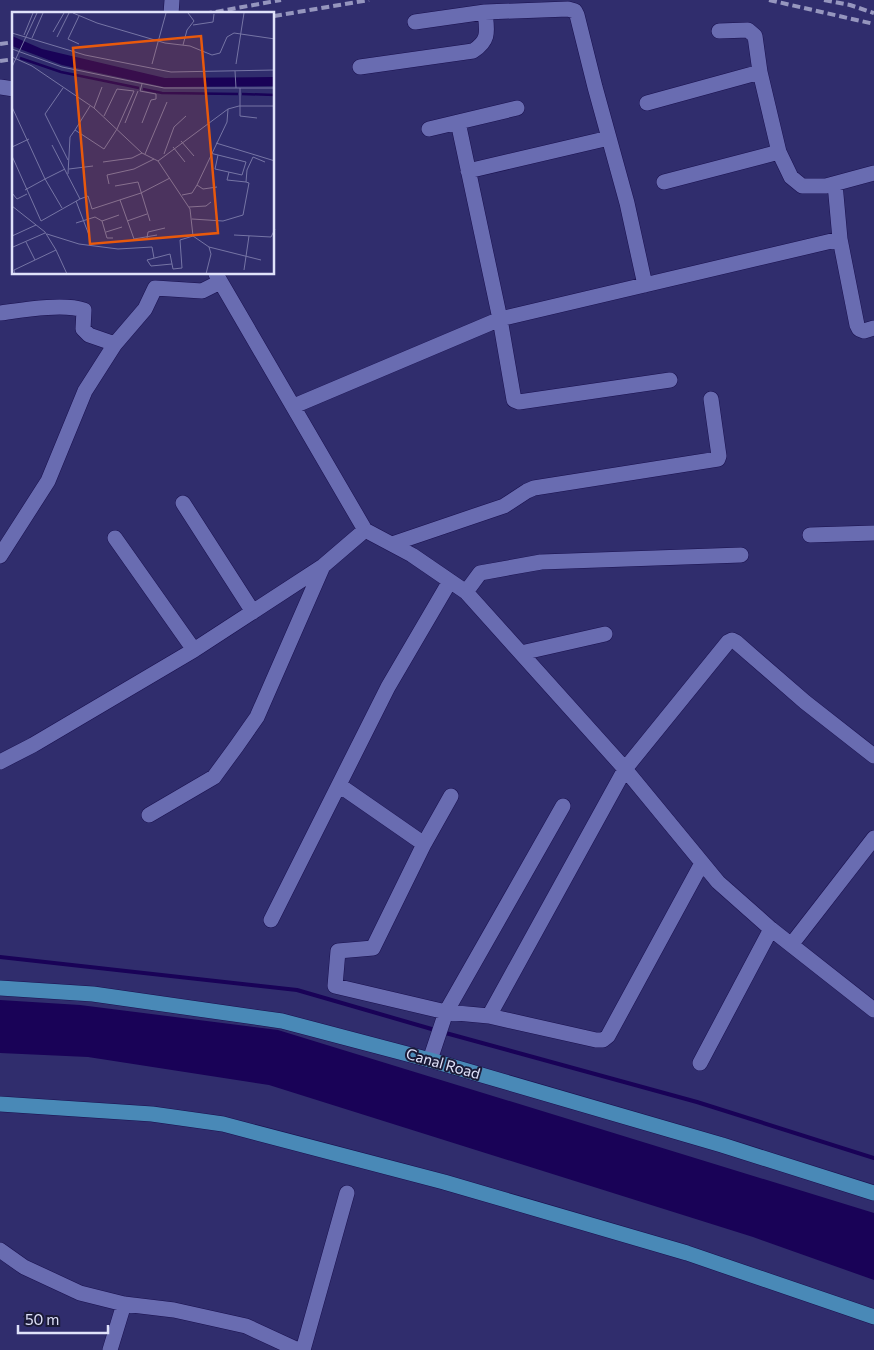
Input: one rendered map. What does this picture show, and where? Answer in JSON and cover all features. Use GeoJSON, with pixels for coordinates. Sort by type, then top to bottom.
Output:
{"type":"FeatureCollection","features":[{"type":"Feature","properties":{"kind":"main road","name":"Canal Road"},"geometry":{"type":"LineString","coordinates":[[0,988],[93,994],[282,1021],[430,1060],[722,1145],[874,1193]]}},
{"type":"Feature","properties":{"kind":"main road"},"geometry":{"type":"LineString","coordinates":[[0,1104],[152,1114],[223,1124],[444,1182],[687,1253],[874,1317]]}},
{"type":"Feature","properties":{"kind":"street"},"geometry":{"type":"LineString","coordinates":[[415,22],[485,12],[568,9],[575,11],[628,203],[646,285]]}},
{"type":"Feature","properties":{"kind":"street"},"geometry":{"type":"LineString","coordinates":[[360,68],[473,52],[482,46],[486,39],[485,12]]}},
{"type":"Feature","properties":{"kind":"street"},"geometry":{"type":"LineString","coordinates":[[719,31],[748,30],[752,32],[757,41],[760,72],[779,152],[791,177],[802,186],[826,186],[874,173]]}},
{"type":"Feature","properties":{"kind":"street"},"geometry":{"type":"LineString","coordinates":[[647,103],[760,72]]}},
{"type":"Feature","properties":{"kind":"street"},"geometry":{"type":"LineString","coordinates":[[429,129],[517,108]]}},
{"type":"Feature","properties":{"kind":"street"},"geometry":{"type":"LineString","coordinates":[[458,122],[500,319],[514,400],[519,402],[670,380]]}},
{"type":"Feature","properties":{"kind":"street"},"geometry":{"type":"LineString","coordinates":[[468,171],[609,138]]}},
{"type":"Feature","properties":{"kind":"street"},"geometry":{"type":"LineString","coordinates":[[664,182],[779,152]]}},
{"type":"Feature","properties":{"kind":"street"},"geometry":{"type":"LineString","coordinates":[[835,184],[840,238],[857,325],[859,329],[864,331],[874,328]]}},
{"type":"Feature","properties":{"kind":"street"},"geometry":{"type":"LineString","coordinates":[[294,406],[500,319],[840,238]]}},
{"type":"Feature","properties":{"kind":"street"},"geometry":{"type":"LineString","coordinates":[[1,553],[48,481],[84,391],[115,344],[145,309],[155,288],[202,291],[218,278],[234,301],[365,530],[412,555],[466,592],[624,769],[718,882],[771,929],[874,1010]]}},
{"type":"Feature","properties":{"kind":"street"},"geometry":{"type":"LineString","coordinates":[[0,313],[34,308],[77,308],[84,310],[83,329],[89,335],[115,344]]}},
{"type":"Feature","properties":{"kind":"street"},"geometry":{"type":"LineString","coordinates":[[392,544],[504,506],[534,488],[718,459],[711,399]]}},
{"type":"Feature","properties":{"kind":"street"},"geometry":{"type":"LineString","coordinates":[[184,503],[253,612]]}},
{"type":"Feature","properties":{"kind":"street"},"geometry":{"type":"LineString","coordinates":[[0,762],[33,745],[194,650],[323,566],[365,530]]}},
{"type":"Feature","properties":{"kind":"street"},"geometry":{"type":"LineString","coordinates":[[810,535],[874,532]]}},
{"type":"Feature","properties":{"kind":"street"},"geometry":{"type":"LineString","coordinates":[[115,538],[194,650]]}},
{"type":"Feature","properties":{"kind":"street"},"geometry":{"type":"LineString","coordinates":[[466,592],[480,573],[541,562],[742,555]]}},
{"type":"Feature","properties":{"kind":"street"},"geometry":{"type":"LineString","coordinates":[[149,815],[214,777],[236,747],[256,717],[323,566]]}},
{"type":"Feature","properties":{"kind":"street"},"geometry":{"type":"LineString","coordinates":[[271,920],[388,688],[450,581]]}},
{"type":"Feature","properties":{"kind":"street"},"geometry":{"type":"LineString","coordinates":[[521,653],[605,634]]}},
{"type":"Feature","properties":{"kind":"street"},"geometry":{"type":"LineString","coordinates":[[489,1016],[624,769],[728,642],[732,640],[736,642],[805,702],[874,756]]}},
{"type":"Feature","properties":{"kind":"street"},"geometry":{"type":"LineString","coordinates":[[339,785],[424,844]]}},
{"type":"Feature","properties":{"kind":"street"},"geometry":{"type":"LineString","coordinates":[[451,796],[424,844],[373,948],[338,951],[335,986],[446,1012],[489,1016],[596,1040],[604,1040],[608,1036],[702,862]]}},
{"type":"Feature","properties":{"kind":"street"},"geometry":{"type":"LineString","coordinates":[[430,1060],[446,1012],[563,806]]}},
{"type":"Feature","properties":{"kind":"street"},"geometry":{"type":"LineString","coordinates":[[791,945],[874,838]]}},
{"type":"Feature","properties":{"kind":"street"},"geometry":{"type":"LineString","coordinates":[[700,1063],[771,929]]}},
{"type":"Feature","properties":{"kind":"street"},"geometry":{"type":"LineString","coordinates":[[303,1350],[347,1193]]}},
{"type":"Feature","properties":{"kind":"street"},"geometry":{"type":"LineString","coordinates":[[0,1250],[24,1267],[80,1293],[124,1304],[174,1310],[246,1326],[298,1350]]}},
{"type":"Feature","properties":{"kind":"street"},"geometry":{"type":"LineString","coordinates":[[110,1350],[124,1304]]}},
{"type":"Feature","properties":{"kind":"shaded area"},"geometry":{"type":"Polygon","coordinates":[[[0,1000],[80,1005],[278,1030],[874,1213],[874,1280],[753,1237],[269,1085],[88,1057],[0,1053],[0,1000]]]}},
{"type":"Feature","properties":{"kind":"waterway"},"geometry":{"type":"LineString","coordinates":[[0,957],[297,990],[435,1030]]}},
{"type":"Feature","properties":{"kind":"waterway"},"geometry":{"type":"LineString","coordinates":[[442,1032],[697,1102],[874,1158]]}},
{"type":"Feature","properties":{"kind":"railway"},"geometry":{"type":"LineString","coordinates":[[215,12],[281,0]]}},
{"type":"Feature","properties":{"kind":"railway"},"geometry":{"type":"LineString","coordinates":[[275,16],[369,0]]}},
{"type":"Feature","properties":{"kind":"railway"},"geometry":{"type":"LineString","coordinates":[[769,0],[874,24]]}},
{"type":"Feature","properties":{"kind":"railway"},"geometry":{"type":"LineString","coordinates":[[824,0],[850,5],[874,13]]}},
{"type":"Feature","properties":{"kind":"railway"},"geometry":{"type":"LineString","coordinates":[[0,44],[12,42]]}},
{"type":"Feature","properties":{"kind":"railway"},"geometry":{"type":"LineString","coordinates":[[0,61],[12,59]]}}]}
